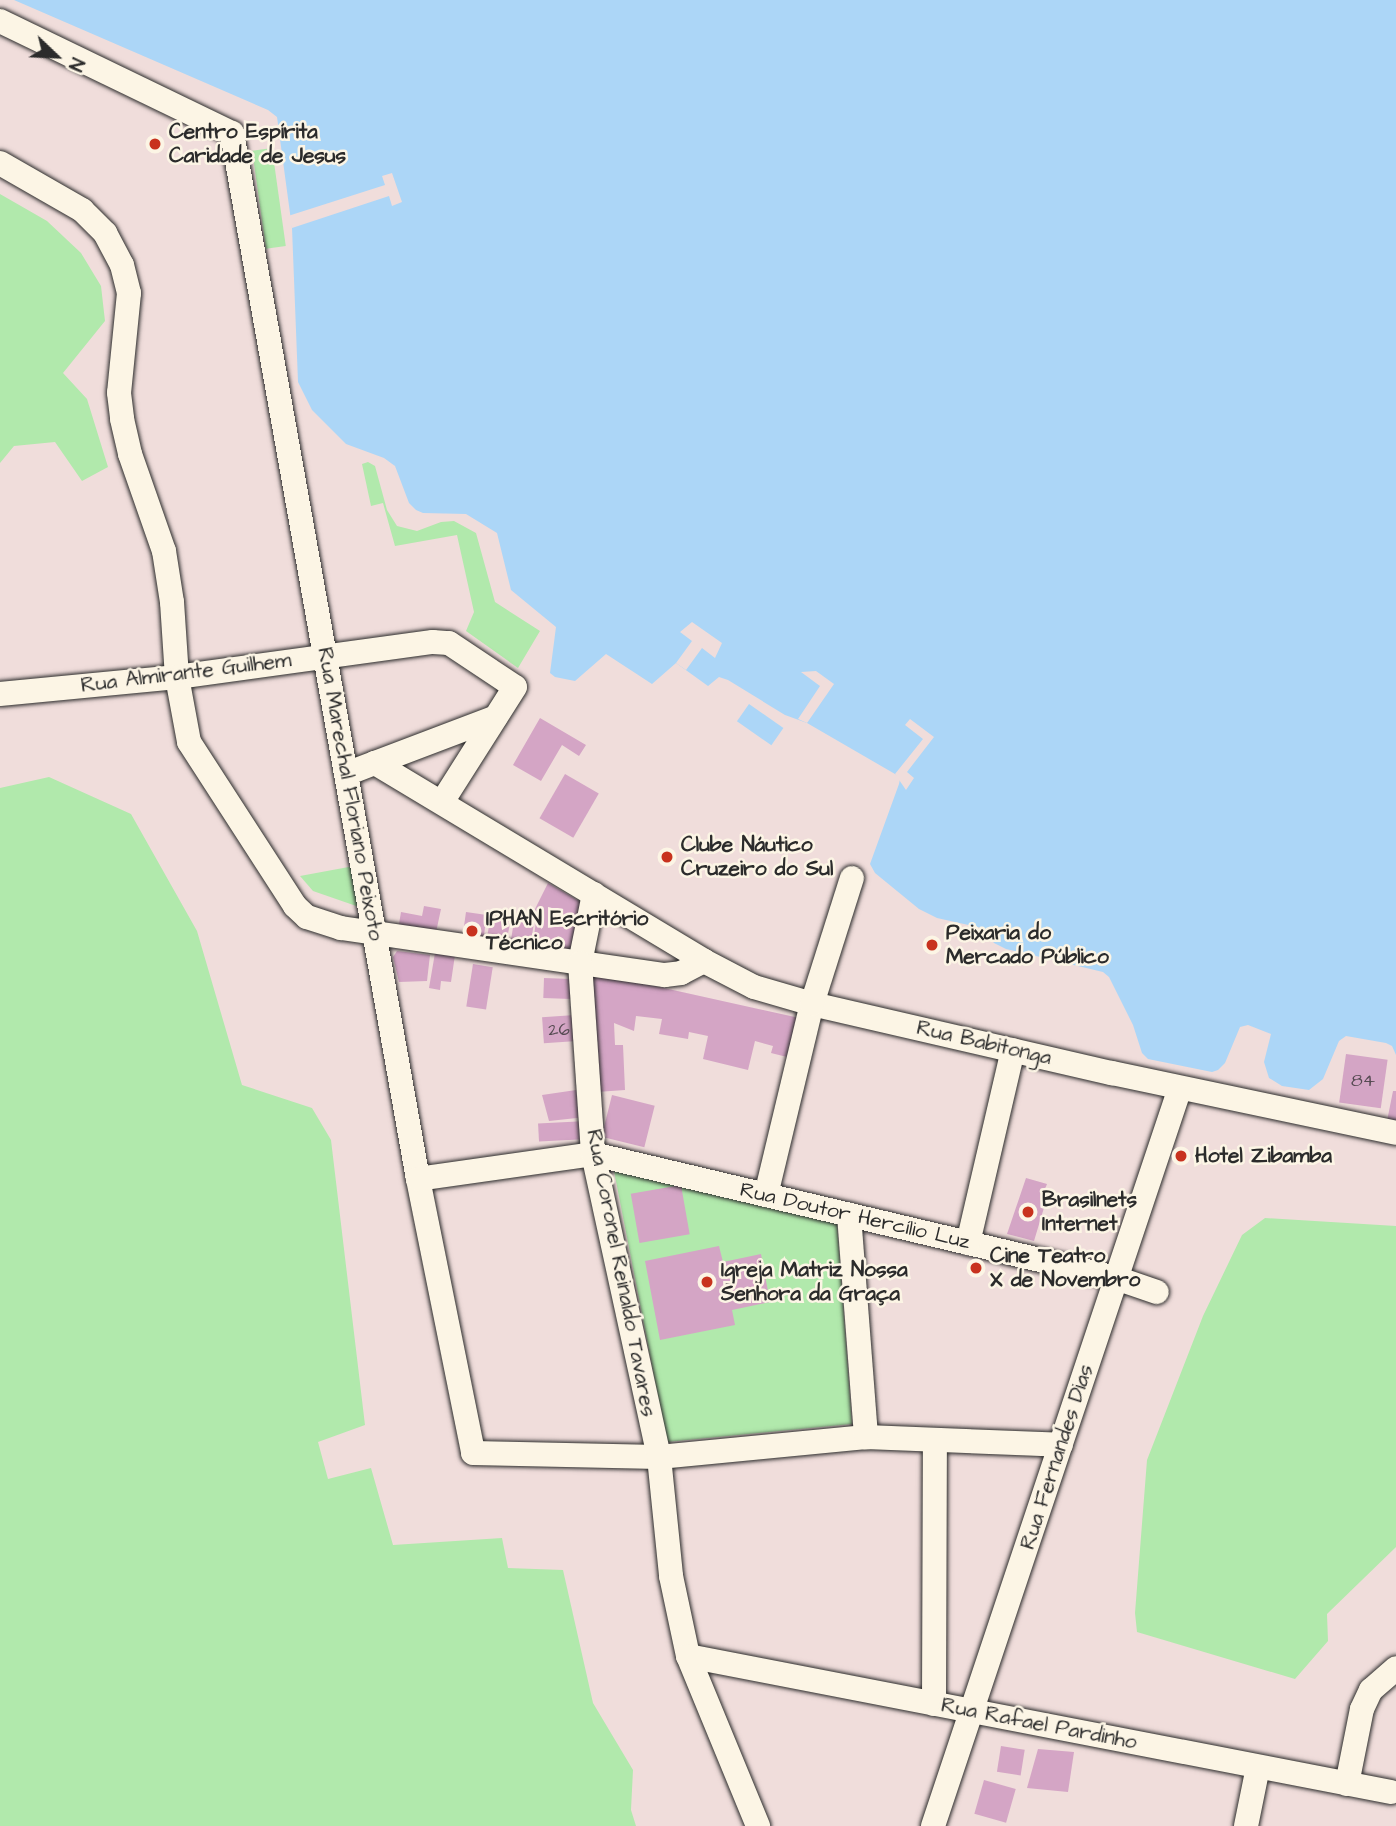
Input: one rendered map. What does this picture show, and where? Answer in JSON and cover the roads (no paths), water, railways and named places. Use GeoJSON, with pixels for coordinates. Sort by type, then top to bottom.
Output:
{"type":"FeatureCollection","features":[{"type":"Feature","properties":{"kind":"street","name":"Rua Marechal Floriano Peixoto"},"geometry":{"type":"LineString","coordinates":[[0,21],[232,133],[418,1179],[473,1453],[659,1457]]}},
{"type":"Feature","properties":{"kind":"street"},"geometry":{"type":"LineString","coordinates":[[0,163],[82,210],[105,233],[122,265],[129,293],[119,394],[122,419],[130,454],[164,551],[172,602],[177,677],[187,734],[195,755],[295,906],[307,917],[325,924],[375,934],[665,975],[681,973],[704,961]]}},
{"type":"Feature","properties":{"kind":"street","name":"Rua Almirante Guilhem"},"geometry":{"type":"LineString","coordinates":[[0,694],[177,677],[433,642],[449,643],[515,687],[442,802]]}},
{"type":"Feature","properties":{"kind":"street"},"geometry":{"type":"LineString","coordinates":[[346,774],[496,717]]}},
{"type":"Feature","properties":{"kind":"street","name":"Rua Babitonga"},"geometry":{"type":"LineString","coordinates":[[375,763],[704,961],[754,987],[812,1004],[1180,1088],[1396,1133]]}},
{"type":"Feature","properties":{"kind":"street"},"geometry":{"type":"LineString","coordinates":[[766,1195],[812,1004],[852,878]]}},
{"type":"Feature","properties":{"kind":"street","name":"Rua Coronel Reinaldo Tavares"},"geometry":{"type":"LineString","coordinates":[[594,894],[580,963],[593,1154],[659,1457],[671,1576],[688,1656],[758,1826]]}},
{"type":"Feature","properties":{"kind":"street"},"geometry":{"type":"LineString","coordinates":[[968,1243],[1013,1050]]}},
{"type":"Feature","properties":{"kind":"street","name":"Rua Fernandes Dias"},"geometry":{"type":"LineString","coordinates":[[940,1824],[972,1712],[1180,1088]]}},
{"type":"Feature","properties":{"kind":"street"},"geometry":{"type":"LineString","coordinates":[[418,1179],[593,1154]]}},
{"type":"Feature","properties":{"kind":"street","name":"Rua Doutor Hercílio Luz"},"geometry":{"type":"LineString","coordinates":[[593,1154],[1116,1278],[1157,1292]]}},
{"type":"Feature","properties":{"kind":"street"},"geometry":{"type":"LineString","coordinates":[[849,1215],[866,1437]]}},
{"type":"Feature","properties":{"kind":"street"},"geometry":{"type":"LineString","coordinates":[[659,1457],[866,1437],[1061,1445]]}},
{"type":"Feature","properties":{"kind":"street"},"geometry":{"type":"LineString","coordinates":[[934,1704],[935,1440]]}},
{"type":"Feature","properties":{"kind":"street","name":"Rua Rafael Pardinho"},"geometry":{"type":"LineString","coordinates":[[688,1656],[1391,1793]]}},
{"type":"Feature","properties":{"kind":"street"},"geometry":{"type":"LineString","coordinates":[[1347,1784],[1362,1709],[1371,1690],[1396,1668]]}},
{"type":"Feature","properties":{"kind":"street"},"geometry":{"type":"LineString","coordinates":[[1246,1826],[1258,1767]]}},
{"type":"Feature","properties":{"kind":"water"},"geometry":{"type":"Polygon","coordinates":[[[14,0],[1396,0],[1396,1055],[1392,1046],[1386,1043],[1346,1036],[1339,1041],[1323,1079],[1309,1090],[1282,1086],[1269,1078],[1264,1062],[1271,1034],[1248,1025],[1240,1027],[1225,1063],[1218,1070],[1212,1072],[1148,1059],[1142,1053],[1133,1025],[1109,977],[1103,972],[1006,949],[994,943],[982,928],[937,918],[919,909],[875,873],[870,864],[899,784],[900,779],[895,774],[807,723],[785,715],[728,680],[719,677],[708,686],[676,663],[652,684],[606,654],[575,681],[555,677],[550,673],[556,627],[511,590],[497,533],[466,514],[423,513],[416,510],[409,503],[395,466],[384,458],[346,444],[312,410],[298,382],[292,228],[277,117],[268,110],[14,0]]]}},
{"type":"Feature","properties":{"kind":"water"},"geometry":{"type":"Polygon","coordinates":[[[749,704],[783,728],[771,745],[737,721],[749,704]]]}},
{"type":"Feature","properties":{"kind":"place","name":"Centro Espírita Caridade de Jesus"},"geometry":{"type":"Point","coordinates":[155,144]}},
{"type":"Feature","properties":{"kind":"place","name":"Clube Náutico Cruzeiro do Sul"},"geometry":{"type":"Point","coordinates":[667,857]}},
{"type":"Feature","properties":{"kind":"place","name":"IPHAN Escritório Técnico"},"geometry":{"type":"Point","coordinates":[472,931]}},
{"type":"Feature","properties":{"kind":"place","name":"Peixaria do Mercado Público"},"geometry":{"type":"Point","coordinates":[932,945]}},
{"type":"Feature","properties":{"kind":"place","name":"Hotel Zibamba"},"geometry":{"type":"Point","coordinates":[1181,1156]}},
{"type":"Feature","properties":{"kind":"place","name":"Brasilnets Internet"},"geometry":{"type":"Point","coordinates":[1028,1212]}},
{"type":"Feature","properties":{"kind":"place","name":"Cine Teatro X de Novembro"},"geometry":{"type":"Point","coordinates":[976,1268]}},
{"type":"Feature","properties":{"kind":"place","name":"Igreja Matriz Nossa Senhora da Graça"},"geometry":{"type":"Point","coordinates":[707,1282]}}]}
